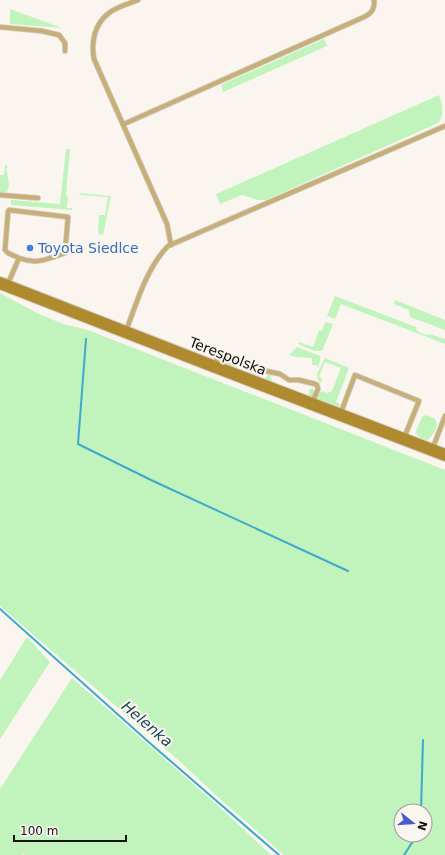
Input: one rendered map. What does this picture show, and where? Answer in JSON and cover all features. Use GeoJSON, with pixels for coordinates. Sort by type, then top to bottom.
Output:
{"type":"FeatureCollection","features":[{"type":"Feature","properties":{"kind":"street","name":"Terespolska"},"geometry":{"type":"LineString","coordinates":[[3,284],[214,367],[445,455]]}},
{"type":"Feature","properties":{"kind":"lane"},"geometry":{"type":"LineString","coordinates":[[138,0],[109,13],[98,26],[93,39],[92,50],[94,59],[168,224],[172,245]]}},
{"type":"Feature","properties":{"kind":"lane"},"geometry":{"type":"LineString","coordinates":[[124,124],[364,17],[372,13],[375,6],[374,0]]}},
{"type":"Feature","properties":{"kind":"lane"},"geometry":{"type":"LineString","coordinates":[[0,27],[42,31],[59,35],[66,43],[65,51]]}},
{"type":"Feature","properties":{"kind":"lane"},"geometry":{"type":"LineString","coordinates":[[126,332],[148,275],[159,256],[168,246],[445,126]]}},
{"type":"Feature","properties":{"kind":"lane"},"geometry":{"type":"LineString","coordinates":[[0,195],[38,198]]}},
{"type":"Feature","properties":{"kind":"lane"},"geometry":{"type":"LineString","coordinates":[[9,210],[68,216],[64,253],[36,262],[29,262],[19,258],[5,250],[9,210]]}},
{"type":"Feature","properties":{"kind":"lane"},"geometry":{"type":"LineString","coordinates":[[3,284],[19,258]]}},
{"type":"Feature","properties":{"kind":"lane"},"geometry":{"type":"LineString","coordinates":[[214,367],[219,354],[266,371],[280,374],[289,380],[300,380],[315,384],[317,385],[318,389],[311,404]]}},
{"type":"Feature","properties":{"kind":"lane"},"geometry":{"type":"LineString","coordinates":[[340,415],[355,375],[419,401],[404,439]]}},
{"type":"Feature","properties":{"kind":"lane"},"geometry":{"type":"LineString","coordinates":[[432,450],[445,416]]}},
{"type":"Feature","properties":{"kind":"green space"},"geometry":{"type":"Polygon","coordinates":[[[10,9],[62,28],[10,24],[10,9]]]}},
{"type":"Feature","properties":{"kind":"green space"},"geometry":{"type":"Polygon","coordinates":[[[324,39],[327,46],[223,92],[221,85],[324,39]]]}},
{"type":"Feature","properties":{"kind":"green space"},"geometry":{"type":"Polygon","coordinates":[[[439,95],[443,110],[442,117],[438,123],[266,200],[258,200],[242,195],[220,204],[216,194],[439,95]]]}},
{"type":"Feature","properties":{"kind":"green space"},"geometry":{"type":"Polygon","coordinates":[[[66,149],[70,149],[66,194],[68,198],[67,208],[72,208],[72,210],[11,205],[11,200],[60,204],[66,149]]]}},
{"type":"Feature","properties":{"kind":"green space"},"geometry":{"type":"Polygon","coordinates":[[[5,165],[7,165],[9,183],[6,193],[0,192],[0,175],[4,175],[5,165]]]}},
{"type":"Feature","properties":{"kind":"green space"},"geometry":{"type":"Polygon","coordinates":[[[79,193],[111,196],[103,235],[98,234],[99,215],[105,215],[108,197],[80,195],[79,193]]]}},
{"type":"Feature","properties":{"kind":"green space"},"geometry":{"type":"Polygon","coordinates":[[[0,293],[37,313],[63,324],[88,330],[445,470],[445,855],[284,855],[176,758],[0,606],[0,293]]]}},
{"type":"Feature","properties":{"kind":"green space"},"geometry":{"type":"Polygon","coordinates":[[[335,296],[416,327],[417,331],[426,335],[431,334],[445,339],[445,344],[341,304],[335,319],[327,316],[335,296]]]}},
{"type":"Feature","properties":{"kind":"green space"},"geometry":{"type":"Polygon","coordinates":[[[395,300],[445,320],[445,330],[410,317],[409,310],[394,304],[395,300]]]}},
{"type":"Feature","properties":{"kind":"green space"},"geometry":{"type":"Polygon","coordinates":[[[325,322],[333,324],[322,351],[315,351],[298,344],[299,342],[313,347],[319,330],[322,331],[325,322]]]}},
{"type":"Feature","properties":{"kind":"green space"},"geometry":{"type":"Polygon","coordinates":[[[297,347],[320,356],[318,368],[317,365],[312,365],[312,358],[289,355],[297,347]]]}},
{"type":"Feature","properties":{"kind":"green space"},"geometry":{"type":"Polygon","coordinates":[[[222,357],[237,363],[237,368],[265,379],[268,374],[270,374],[272,382],[309,396],[309,390],[313,388],[313,396],[309,398],[220,363],[222,357]]]}},
{"type":"Feature","properties":{"kind":"green space"},"geometry":{"type":"Polygon","coordinates":[[[325,358],[349,368],[336,402],[340,404],[339,407],[317,399],[320,392],[323,391],[327,393],[332,391],[341,368],[325,362],[319,377],[322,379],[321,383],[318,381],[317,374],[325,358]]]}},
{"type":"Feature","properties":{"kind":"green space"},"geometry":{"type":"Polygon","coordinates":[[[426,415],[435,419],[437,425],[434,433],[427,441],[415,433],[422,417],[426,415]]]}},
{"type":"Feature","properties":{"kind":"green space"},"geometry":{"type":"Polygon","coordinates":[[[27,637],[50,662],[0,739],[0,680],[27,637]]]}},
{"type":"Feature","properties":{"kind":"green space"},"geometry":{"type":"Polygon","coordinates":[[[72,678],[215,803],[271,855],[0,855],[0,789],[72,678]]]}},
{"type":"Feature","properties":{"kind":"waterway"},"geometry":{"type":"LineString","coordinates":[[86,339],[78,444],[151,480],[348,571]]}},
{"type":"Feature","properties":{"kind":"waterway","name":"Helenka"},"geometry":{"type":"LineString","coordinates":[[0,609],[152,745],[279,855]]}},
{"type":"Feature","properties":{"kind":"waterway"},"geometry":{"type":"LineString","coordinates":[[421,803],[423,740]]}},
{"type":"Feature","properties":{"kind":"waterway"},"geometry":{"type":"LineString","coordinates":[[404,855],[412,843]]}},
{"type":"Feature","properties":{"kind":"place","name":"Toyota Siedlce"},"geometry":{"type":"Point","coordinates":[30,248]}}]}
